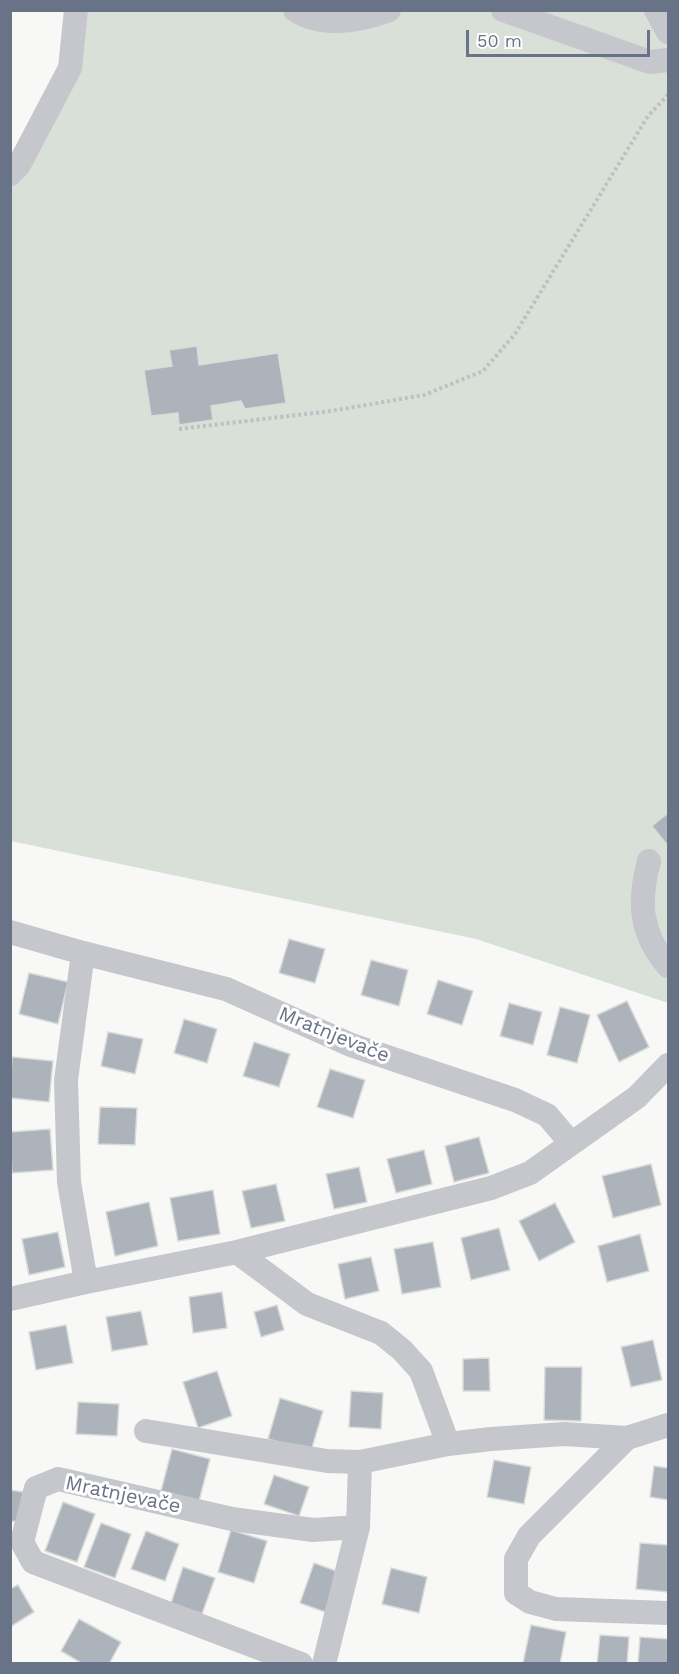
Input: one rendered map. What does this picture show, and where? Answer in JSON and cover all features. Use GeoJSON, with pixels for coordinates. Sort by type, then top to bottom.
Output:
{"type":"FeatureCollection","features":[{"type":"Feature","properties":{"kind":"street"},"geometry":{"type":"LineString","coordinates":[[10,174],[19,165],[70,68],[76,10]]}},
{"type":"Feature","properties":{"kind":"street"},"geometry":{"type":"LineString","coordinates":[[295,10],[306,18],[336,21],[376,15],[389,10]]}},
{"type":"Feature","properties":{"kind":"street"},"geometry":{"type":"LineString","coordinates":[[503,10],[650,62],[669,60]]}},
{"type":"Feature","properties":{"kind":"street"},"geometry":{"type":"LineString","coordinates":[[656,10],[669,32]]}},
{"type":"Feature","properties":{"kind":"street"},"geometry":{"type":"LineString","coordinates":[[649,861],[642,886],[643,922],[669,966]]}},
{"type":"Feature","properties":{"kind":"street","name":"Mratnjevače"},"geometry":{"type":"LineString","coordinates":[[10,932],[226,989],[351,1045],[515,1100],[547,1115],[571,1143]]}},
{"type":"Feature","properties":{"kind":"street"},"geometry":{"type":"LineString","coordinates":[[83,953],[66,1080],[69,1182],[86,1282]]}},
{"type":"Feature","properties":{"kind":"street"},"geometry":{"type":"LineString","coordinates":[[10,1299],[237,1252],[491,1188],[530,1173],[637,1097],[669,1065]]}},
{"type":"Feature","properties":{"kind":"street"},"geometry":{"type":"LineString","coordinates":[[237,1252],[307,1304],[381,1333],[402,1350],[422,1371],[448,1444]]}},
{"type":"Feature","properties":{"kind":"street"},"geometry":{"type":"LineString","coordinates":[[146,1431],[327,1461],[360,1462],[448,1444],[491,1439],[564,1434],[627,1438],[669,1425]]}},
{"type":"Feature","properties":{"kind":"street"},"geometry":{"type":"LineString","coordinates":[[627,1438],[529,1536],[516,1558],[516,1593],[530,1602],[556,1609],[669,1613]]}},
{"type":"Feature","properties":{"kind":"street"},"geometry":{"type":"LineString","coordinates":[[324,1664],[358,1527],[360,1462]]}},
{"type":"Feature","properties":{"kind":"street","name":"Mratnjevače"},"geometry":{"type":"LineString","coordinates":[[301,1664],[33,1562],[22,1542],[36,1488],[58,1479],[232,1519],[313,1530],[358,1527]]}},
{"type":"Feature","properties":{"kind":"path"},"geometry":{"type":"LineString","coordinates":[[179,429],[331,411],[424,395],[483,371],[515,334],[648,116],[669,95]]}},
{"type":"Feature","properties":{"kind":"shaded area"},"geometry":{"type":"Polygon","coordinates":[[[76,11],[668,11],[668,54],[523,16],[668,60],[668,1003],[476,939],[11,841],[10,174],[70,68],[76,11]]]}},
{"type":"Feature","properties":{"kind":"building"},"geometry":{"type":"Polygon","coordinates":[[[197,346],[199,365],[278,353],[286,403],[245,409],[241,401],[211,406],[213,420],[179,425],[178,413],[151,416],[144,370],[172,366],[169,350],[197,346]]]}},
{"type":"Feature","properties":{"kind":"building"},"geometry":{"type":"Polygon","coordinates":[[[668,813],[668,846],[652,826],[668,813]]]}},
{"type":"Feature","properties":{"kind":"building"},"geometry":{"type":"Polygon","coordinates":[[[289,939],[325,949],[315,983],[279,973],[289,939]]]}},
{"type":"Feature","properties":{"kind":"building"},"geometry":{"type":"Polygon","coordinates":[[[371,960],[408,970],[399,1006],[361,995],[371,960]]]}},
{"type":"Feature","properties":{"kind":"building"},"geometry":{"type":"Polygon","coordinates":[[[29,973],[68,982],[58,1024],[19,1014],[29,973]]]}},
{"type":"Feature","properties":{"kind":"building"},"geometry":{"type":"Polygon","coordinates":[[[438,980],[473,991],[462,1025],[427,1014],[438,980]]]}},
{"type":"Feature","properties":{"kind":"building"},"geometry":{"type":"Polygon","coordinates":[[[627,1001],[649,1047],[619,1062],[597,1015],[627,1001]]]}},
{"type":"Feature","properties":{"kind":"building"},"geometry":{"type":"Polygon","coordinates":[[[509,1003],[542,1012],[533,1045],[500,1036],[509,1003]]]}},
{"type":"Feature","properties":{"kind":"building"},"geometry":{"type":"Polygon","coordinates":[[[560,1007],[590,1015],[577,1063],[547,1055],[560,1007]]]}},
{"type":"Feature","properties":{"kind":"building"},"geometry":{"type":"Polygon","coordinates":[[[184,1019],[217,1029],[207,1063],[174,1053],[184,1019]]]}},
{"type":"Feature","properties":{"kind":"building"},"geometry":{"type":"Polygon","coordinates":[[[108,1032],[143,1039],[135,1074],[101,1066],[108,1032]]]}},
{"type":"Feature","properties":{"kind":"building"},"geometry":{"type":"Polygon","coordinates":[[[254,1042],[290,1054],[279,1087],[243,1076],[254,1042]]]}},
{"type":"Feature","properties":{"kind":"building"},"geometry":{"type":"Polygon","coordinates":[[[12,1057],[53,1061],[49,1102],[10,1098],[12,1057]]]}},
{"type":"Feature","properties":{"kind":"building"},"geometry":{"type":"Polygon","coordinates":[[[330,1069],[365,1080],[353,1118],[317,1107],[330,1069]]]}},
{"type":"Feature","properties":{"kind":"building"},"geometry":{"type":"Polygon","coordinates":[[[100,1107],[137,1108],[135,1145],[98,1144],[100,1107]]]}},
{"type":"Feature","properties":{"kind":"building"},"geometry":{"type":"Polygon","coordinates":[[[50,1129],[53,1170],[12,1173],[10,1132],[50,1129]]]}},
{"type":"Feature","properties":{"kind":"building"},"geometry":{"type":"Polygon","coordinates":[[[479,1137],[489,1173],[454,1182],[445,1146],[479,1137]]]}},
{"type":"Feature","properties":{"kind":"building"},"geometry":{"type":"Polygon","coordinates":[[[424,1150],[432,1184],[396,1193],[387,1159],[424,1150]]]}},
{"type":"Feature","properties":{"kind":"building"},"geometry":{"type":"Polygon","coordinates":[[[651,1164],[661,1205],[613,1218],[602,1176],[651,1164]]]}},
{"type":"Feature","properties":{"kind":"building"},"geometry":{"type":"Polygon","coordinates":[[[359,1167],[367,1202],[334,1209],[326,1174],[359,1167]]]}},
{"type":"Feature","properties":{"kind":"building"},"geometry":{"type":"Polygon","coordinates":[[[276,1184],[285,1221],[251,1228],[242,1191],[276,1184]]]}},
{"type":"Feature","properties":{"kind":"building"},"geometry":{"type":"Polygon","coordinates":[[[213,1190],[220,1234],[178,1241],[170,1198],[213,1190]]]}},
{"type":"Feature","properties":{"kind":"building"},"geometry":{"type":"Polygon","coordinates":[[[149,1202],[158,1246],[115,1256],[106,1212],[149,1202]]]}},
{"type":"Feature","properties":{"kind":"building"},"geometry":{"type":"Polygon","coordinates":[[[555,1203],[575,1242],[539,1261],[519,1221],[555,1203]]]}},
{"type":"Feature","properties":{"kind":"building"},"geometry":{"type":"Polygon","coordinates":[[[499,1228],[510,1270],[471,1280],[461,1238],[499,1228]]]}},
{"type":"Feature","properties":{"kind":"building"},"geometry":{"type":"Polygon","coordinates":[[[58,1232],[65,1267],[29,1275],[22,1239],[58,1232]]]}},
{"type":"Feature","properties":{"kind":"building"},"geometry":{"type":"Polygon","coordinates":[[[640,1234],[649,1271],[607,1282],[598,1246],[640,1234]]]}},
{"type":"Feature","properties":{"kind":"building"},"geometry":{"type":"Polygon","coordinates":[[[433,1242],[441,1287],[402,1294],[394,1249],[433,1242]]]}},
{"type":"Feature","properties":{"kind":"building"},"geometry":{"type":"Polygon","coordinates":[[[371,1257],[379,1291],[345,1299],[338,1264],[371,1257]]]}},
{"type":"Feature","properties":{"kind":"building"},"geometry":{"type":"Polygon","coordinates":[[[222,1292],[227,1328],[193,1333],[189,1297],[222,1292]]]}},
{"type":"Feature","properties":{"kind":"building"},"geometry":{"type":"Polygon","coordinates":[[[277,1305],[284,1330],[261,1337],[254,1312],[277,1305]]]}},
{"type":"Feature","properties":{"kind":"building"},"geometry":{"type":"Polygon","coordinates":[[[141,1311],[148,1345],[112,1351],[106,1317],[141,1311]]]}},
{"type":"Feature","properties":{"kind":"building"},"geometry":{"type":"Polygon","coordinates":[[[66,1325],[73,1363],[36,1370],[29,1332],[66,1325]]]}},
{"type":"Feature","properties":{"kind":"building"},"geometry":{"type":"Polygon","coordinates":[[[653,1340],[662,1380],[631,1387],[621,1347],[653,1340]]]}},
{"type":"Feature","properties":{"kind":"building"},"geometry":{"type":"Polygon","coordinates":[[[489,1358],[490,1391],[463,1391],[463,1359],[489,1358]]]}},
{"type":"Feature","properties":{"kind":"building"},"geometry":{"type":"Polygon","coordinates":[[[545,1367],[582,1367],[581,1421],[544,1420],[545,1367]]]}},
{"type":"Feature","properties":{"kind":"building"},"geometry":{"type":"Polygon","coordinates":[[[217,1371],[232,1416],[198,1428],[183,1382],[217,1371]]]}},
{"type":"Feature","properties":{"kind":"building"},"geometry":{"type":"Polygon","coordinates":[[[351,1391],[383,1393],[381,1429],[349,1427],[351,1391]]]}},
{"type":"Feature","properties":{"kind":"building"},"geometry":{"type":"Polygon","coordinates":[[[280,1398],[323,1411],[311,1451],[268,1439],[280,1398]]]}},
{"type":"Feature","properties":{"kind":"building"},"geometry":{"type":"Polygon","coordinates":[[[78,1402],[119,1404],[117,1436],[76,1434],[78,1402]]]}},
{"type":"Feature","properties":{"kind":"building"},"geometry":{"type":"Polygon","coordinates":[[[172,1449],[210,1459],[199,1501],[161,1491],[172,1449]]]}},
{"type":"Feature","properties":{"kind":"building"},"geometry":{"type":"Polygon","coordinates":[[[494,1460],[531,1467],[524,1504],[487,1497],[494,1460]]]}},
{"type":"Feature","properties":{"kind":"building"},"geometry":{"type":"Polygon","coordinates":[[[654,1466],[668,1468],[668,1500],[650,1497],[654,1466]]]}},
{"type":"Feature","properties":{"kind":"building"},"geometry":{"type":"Polygon","coordinates":[[[274,1475],[309,1487],[299,1516],[264,1504],[274,1475]]]}},
{"type":"Feature","properties":{"kind":"building"},"geometry":{"type":"Polygon","coordinates":[[[10,1490],[23,1492],[19,1522],[10,1521],[10,1490]]]}},
{"type":"Feature","properties":{"kind":"building"},"geometry":{"type":"Polygon","coordinates":[[[63,1502],[95,1514],[77,1562],[45,1551],[63,1502]]]}},
{"type":"Feature","properties":{"kind":"building"},"geometry":{"type":"Polygon","coordinates":[[[101,1523],[131,1534],[115,1578],[84,1567],[101,1523]]]}},
{"type":"Feature","properties":{"kind":"building"},"geometry":{"type":"Polygon","coordinates":[[[231,1530],[267,1541],[254,1583],[218,1572],[231,1530]]]}},
{"type":"Feature","properties":{"kind":"building"},"geometry":{"type":"Polygon","coordinates":[[[146,1531],[179,1544],[165,1581],[131,1569],[146,1531]]]}},
{"type":"Feature","properties":{"kind":"building"},"geometry":{"type":"Polygon","coordinates":[[[640,1543],[668,1545],[668,1592],[636,1589],[640,1543]]]}},
{"type":"Feature","properties":{"kind":"building"},"geometry":{"type":"Polygon","coordinates":[[[314,1563],[339,1572],[325,1612],[300,1603],[314,1563]]]}},
{"type":"Feature","properties":{"kind":"building"},"geometry":{"type":"Polygon","coordinates":[[[183,1567],[215,1578],[202,1614],[171,1603],[183,1567]]]}},
{"type":"Feature","properties":{"kind":"building"},"geometry":{"type":"Polygon","coordinates":[[[391,1568],[427,1577],[419,1613],[382,1604],[391,1568]]]}},
{"type":"Feature","properties":{"kind":"building"},"geometry":{"type":"Polygon","coordinates":[[[18,1585],[34,1612],[10,1627],[10,1589],[18,1585]]]}},
{"type":"Feature","properties":{"kind":"building"},"geometry":{"type":"Polygon","coordinates":[[[79,1619],[121,1642],[109,1664],[83,1664],[61,1651],[79,1619]]]}},
{"type":"Feature","properties":{"kind":"building"},"geometry":{"type":"Polygon","coordinates":[[[531,1625],[566,1632],[560,1664],[523,1663],[531,1625]]]}},
{"type":"Feature","properties":{"kind":"building"},"geometry":{"type":"Polygon","coordinates":[[[600,1635],[629,1637],[627,1664],[597,1664],[600,1635]]]}},
{"type":"Feature","properties":{"kind":"building"},"geometry":{"type":"Polygon","coordinates":[[[640,1637],[668,1639],[668,1664],[638,1664],[640,1637]]]}}]}
